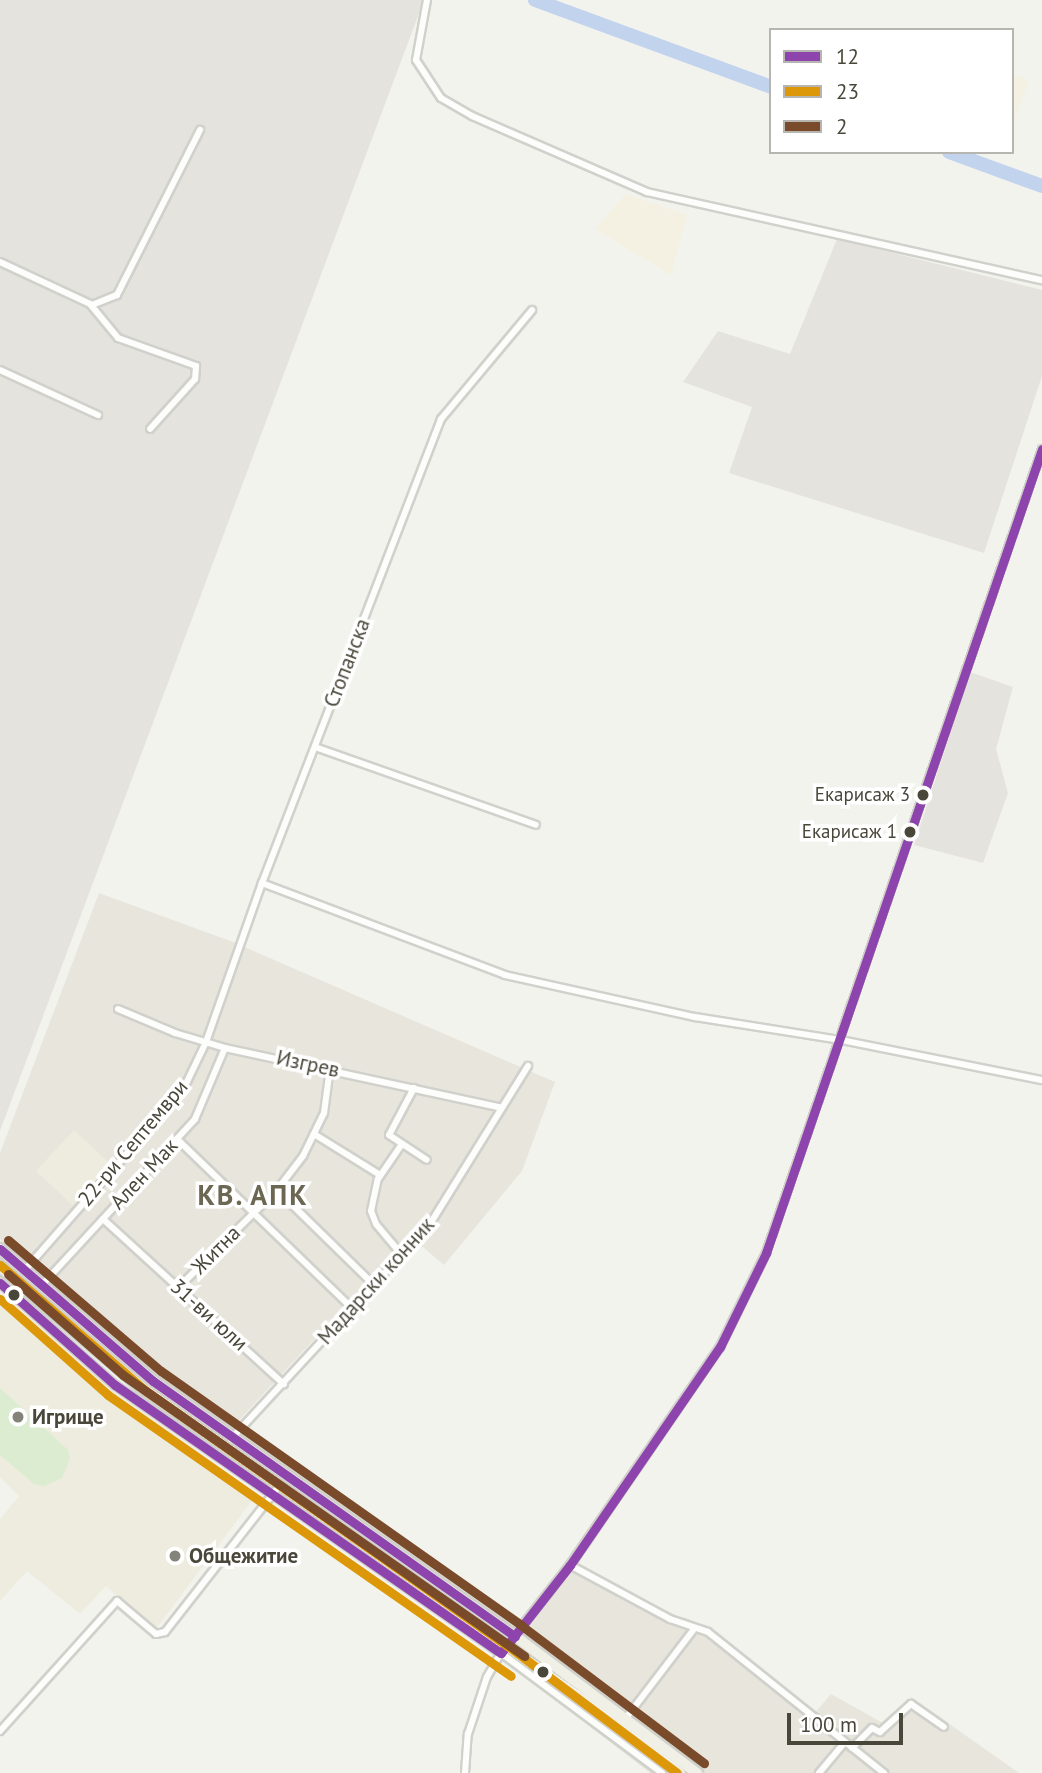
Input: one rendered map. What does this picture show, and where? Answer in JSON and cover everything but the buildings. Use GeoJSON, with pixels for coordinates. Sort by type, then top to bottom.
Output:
{"type":"FeatureCollection","features":[{"type":"Feature","properties":{"kind":"main road"},"geometry":{"type":"LineString","coordinates":[[0,1249],[153,1381],[515,1636],[696,1773]]}},
{"type":"Feature","properties":{"kind":"main road"},"geometry":{"type":"LineString","coordinates":[[0,1267],[145,1390],[280,1485],[504,1650],[680,1773]]}},
{"type":"Feature","properties":{"kind":"street"},"geometry":{"type":"LineString","coordinates":[[427,0],[416,60],[441,98],[472,116],[647,192],[1042,280]]}},
{"type":"Feature","properties":{"kind":"street"},"geometry":{"type":"LineString","coordinates":[[0,262],[90,304],[104,304],[117,295],[200,130]]}},
{"type":"Feature","properties":{"kind":"street"},"geometry":{"type":"LineString","coordinates":[[90,304],[112,335],[196,366],[195,379],[150,429]]}},
{"type":"Feature","properties":{"kind":"street","name":"Стопанска"},"geometry":{"type":"LineString","coordinates":[[206,1042],[262,883],[441,419],[532,310]]}},
{"type":"Feature","properties":{"kind":"street"},"geometry":{"type":"LineString","coordinates":[[0,370],[98,415]]}},
{"type":"Feature","properties":{"kind":"street"},"geometry":{"type":"LineString","coordinates":[[466,1773],[468,1734],[504,1650],[570,1565],[720,1347],[781,1215],[1042,449]]}},
{"type":"Feature","properties":{"kind":"street"},"geometry":{"type":"LineString","coordinates":[[315,747],[536,825]]}},
{"type":"Feature","properties":{"kind":"street"},"geometry":{"type":"LineString","coordinates":[[262,883],[505,975],[695,1017],[841,1040],[1042,1080]]}},
{"type":"Feature","properties":{"kind":"street","name":"Изгрев"},"geometry":{"type":"LineString","coordinates":[[118,1009],[225,1048],[330,1068],[502,1108]]}},
{"type":"Feature","properties":{"kind":"street","name":"22-ри Септември"},"geometry":{"type":"LineString","coordinates":[[24,1270],[184,1088],[206,1042]]}},
{"type":"Feature","properties":{"kind":"street","name":"Ален Мак"},"geometry":{"type":"LineString","coordinates":[[41,1286],[195,1119],[225,1048]]}},
{"type":"Feature","properties":{"kind":"street","name":"Мадарски конник"},"geometry":{"type":"LineString","coordinates":[[225,1446],[430,1224],[528,1066]]}},
{"type":"Feature","properties":{"kind":"street","name":"Житна"},"geometry":{"type":"LineString","coordinates":[[178,1288],[277,1190],[324,1113],[330,1068]]}},
{"type":"Feature","properties":{"kind":"street"},"geometry":{"type":"LineString","coordinates":[[414,1088],[389,1135],[427,1160]]}},
{"type":"Feature","properties":{"kind":"street"},"geometry":{"type":"LineString","coordinates":[[313,1134],[380,1175]]}},
{"type":"Feature","properties":{"kind":"street"},"geometry":{"type":"LineString","coordinates":[[177,1139],[251,1214],[352,1308]]}},
{"type":"Feature","properties":{"kind":"street"},"geometry":{"type":"LineString","coordinates":[[402,1144],[380,1175],[371,1211],[376,1224],[402,1255]]}},
{"type":"Feature","properties":{"kind":"street"},"geometry":{"type":"LineString","coordinates":[[277,1190],[374,1285]]}},
{"type":"Feature","properties":{"kind":"street","name":"31-ви юли"},"geometry":{"type":"LineString","coordinates":[[103,1219],[284,1384]]}},
{"type":"Feature","properties":{"kind":"street"},"geometry":{"type":"LineString","coordinates":[[0,1283],[115,1385],[273,1498],[504,1650],[662,1773]]}},
{"type":"Feature","properties":{"kind":"street"},"geometry":{"type":"LineString","coordinates":[[0,1731],[117,1601],[156,1634],[165,1632],[273,1498],[280,1485]]}},
{"type":"Feature","properties":{"kind":"street"},"geometry":{"type":"LineString","coordinates":[[570,1565],[694,1629],[709,1632],[884,1773]]}},
{"type":"Feature","properties":{"kind":"street"},"geometry":{"type":"LineString","coordinates":[[626,1718],[694,1629]]}},
{"type":"Feature","properties":{"kind":"street"},"geometry":{"type":"LineString","coordinates":[[852,1748],[872,1728],[880,1732],[911,1704],[944,1727]]}},
{"type":"Feature","properties":{"kind":"street"},"geometry":{"type":"LineString","coordinates":[[819,1773],[845,1742]]}},
{"type":"Feature","properties":{"kind":"shaded area"},"geometry":{"type":"Polygon","coordinates":[[[0,0],[424,0],[0,1131],[0,0]]]}},
{"type":"Feature","properties":{"kind":"shaded area"},"geometry":{"type":"Polygon","coordinates":[[[1014,75],[1029,80],[1014,121],[1014,75]]]}},
{"type":"Feature","properties":{"kind":"shaded area"},"geometry":{"type":"Polygon","coordinates":[[[626,194],[687,215],[671,275],[595,229],[626,194]]]}},
{"type":"Feature","properties":{"kind":"shaded area"},"geometry":{"type":"Polygon","coordinates":[[[837,239],[1042,290],[1042,376],[984,553],[729,473],[752,407],[683,382],[718,331],[790,354],[837,239]]]}},
{"type":"Feature","properties":{"kind":"shaded area"},"geometry":{"type":"Polygon","coordinates":[[[970,672],[1013,687],[996,749],[1008,793],[983,863],[914,845],[970,672]]]}},
{"type":"Feature","properties":{"kind":"shaded area"},"geometry":{"type":"Polygon","coordinates":[[[99,893],[233,942],[555,1082],[522,1171],[444,1265],[410,1236],[229,1431],[96,1332],[0,1239],[0,1153],[99,893]]]}},
{"type":"Feature","properties":{"kind":"shaded area"},"geometry":{"type":"Polygon","coordinates":[[[74,1130],[112,1165],[74,1206],[36,1171],[74,1130]]]}},
{"type":"Feature","properties":{"kind":"shaded area"},"geometry":{"type":"Polygon","coordinates":[[[0,1292],[107,1385],[257,1494],[156,1629],[106,1586],[80,1614],[27,1571],[0,1601],[0,1519],[19,1496],[0,1477],[0,1292]]]}},
{"type":"Feature","properties":{"kind":"shaded area"},"geometry":{"type":"Polygon","coordinates":[[[565,1566],[643,1606],[689,1619],[814,1714],[831,1694],[883,1723],[911,1697],[1019,1773],[650,1773],[499,1656],[565,1566]]]}},
{"type":"Feature","properties":{"kind":"green space","name":"Игрище"},"geometry":{"type":"Polygon","coordinates":[[[0,1388],[68,1450],[70,1459],[62,1478],[44,1486],[34,1484],[0,1455],[0,1388]]]}},
{"type":"Feature","properties":{"kind":"waterway"},"geometry":{"type":"LineString","coordinates":[[535,0],[769,86]]}},
{"type":"Feature","properties":{"kind":"waterway"},"geometry":{"type":"LineString","coordinates":[[954,154],[1042,186]]}},
{"type":"Feature","properties":{"kind":"transit line","name":"12"},"geometry":{"type":"LineString","coordinates":[[501,1653],[570,1565],[720,1347],[766,1253],[1042,449]]}},
{"type":"Feature","properties":{"kind":"transit line","name":"2"},"geometry":{"type":"LineString","coordinates":[[8,1240],[161,1371],[522,1626],[704,1763]]}},
{"type":"Feature","properties":{"kind":"transit line","name":"12"},"geometry":{"type":"LineString","coordinates":[[0,1249],[153,1381],[515,1636]]}},
{"type":"Feature","properties":{"kind":"transit line","name":"23"},"geometry":{"type":"LineString","coordinates":[[0,1265],[146,1391],[508,1646],[677,1773]]}},
{"type":"Feature","properties":{"kind":"transit line","name":"2"},"geometry":{"type":"LineString","coordinates":[[8,1274],[123,1375],[525,1656]]}},
{"type":"Feature","properties":{"kind":"transit line","name":"12"},"geometry":{"type":"LineString","coordinates":[[0,1283],[115,1385],[501,1653]]}},
{"type":"Feature","properties":{"kind":"transit line","name":"23"},"geometry":{"type":"LineString","coordinates":[[0,1299],[108,1395],[511,1676]]}},
{"type":"Feature","properties":{"kind":"place","name":"Екарисаж 3"},"geometry":{"type":"Point","coordinates":[923,795]}},
{"type":"Feature","properties":{"kind":"place","name":"Екарисаж 1"},"geometry":{"type":"Point","coordinates":[910,832]}},
{"type":"Feature","properties":{"kind":"place","name":"Игрище"},"geometry":{"type":"Point","coordinates":[18,1417]}},
{"type":"Feature","properties":{"kind":"place","name":"Общежитие"},"geometry":{"type":"Point","coordinates":[175,1556]}},
{"type":"Feature","properties":{"kind":"district","name":"КВ. АПК"},"geometry":{"type":"Point","coordinates":[253,1195]}}]}
